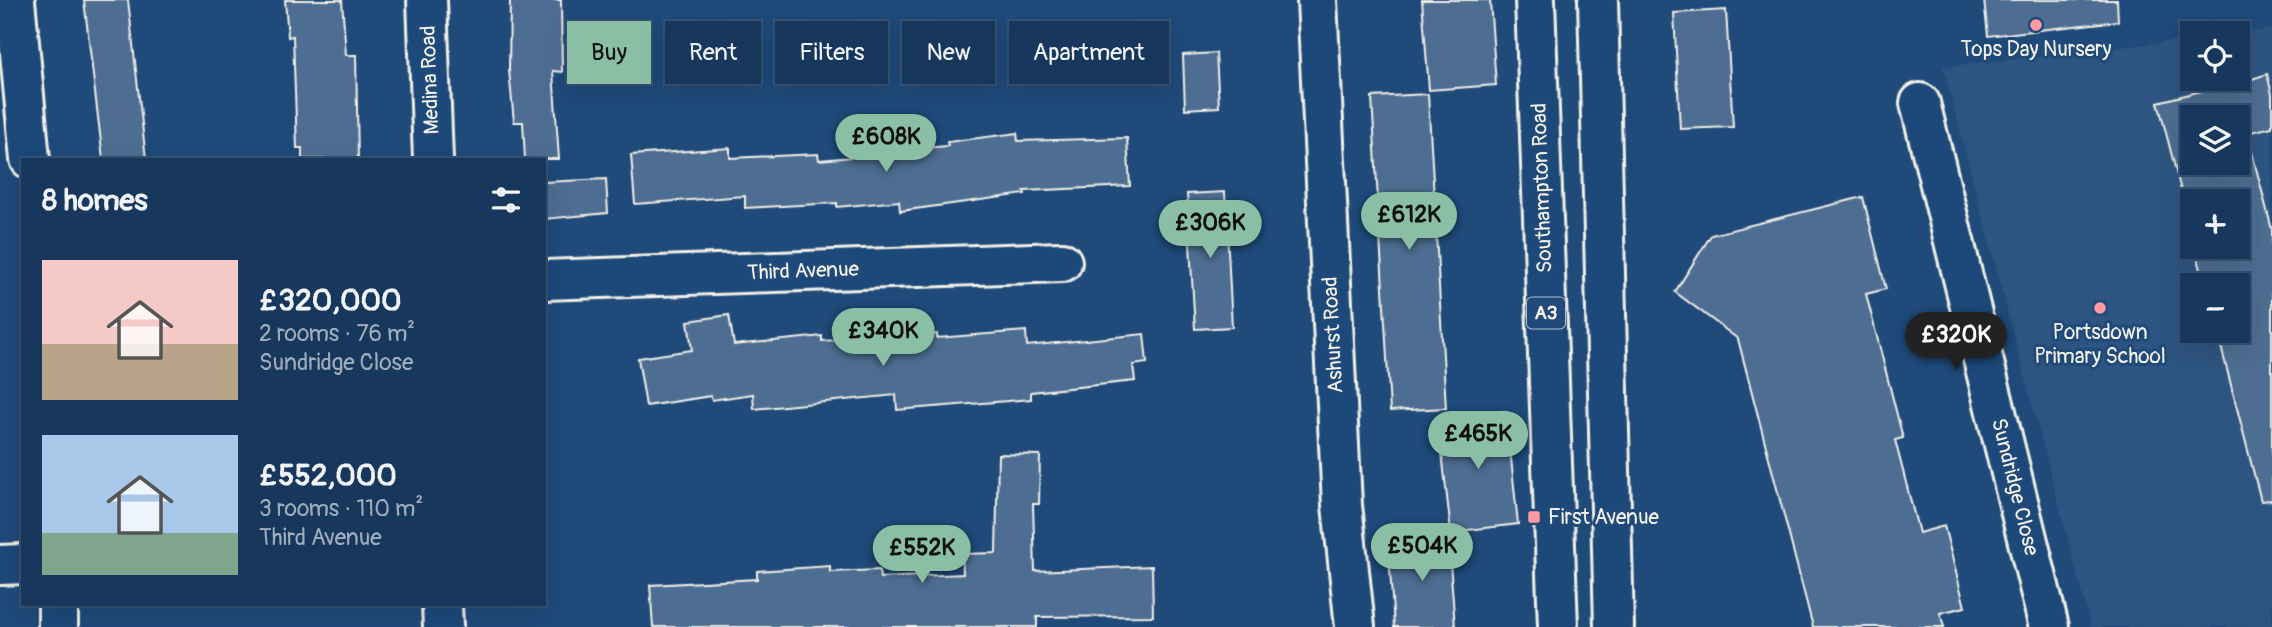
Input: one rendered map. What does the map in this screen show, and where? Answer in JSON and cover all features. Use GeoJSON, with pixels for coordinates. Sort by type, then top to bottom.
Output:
{"type":"FeatureCollection","features":[{"type":"Feature","properties":{"kind":"street"},"geometry":{"type":"LineString","coordinates":[[15,0],[30,158]]}},
{"type":"Feature","properties":{"kind":"street","name":"Medina Road"},"geometry":{"type":"LineString","coordinates":[[427,0],[433,158]]}},
{"type":"Feature","properties":{"kind":"street","name":"Ashurst Road"},"geometry":{"type":"LineString","coordinates":[[1317,0],[1342,505],[1356,627]]}},
{"type":"Feature","properties":{"kind":"street","name":"Southampton Road"},"geometry":{"type":"LineString","coordinates":[[1535,0],[1558,627]]}},
{"type":"Feature","properties":{"kind":"street"},"geometry":{"type":"LineString","coordinates":[[1598,0],[1614,627]]}},
{"type":"Feature","properties":{"kind":"street","name":"Sundridge Close"},"geometry":{"type":"LineString","coordinates":[[1920,103],[2049,627]]}},
{"type":"Feature","properties":{"kind":"street","name":"Third Avenue"},"geometry":{"type":"LineString","coordinates":[[546,280],[1062,262]]}},
{"type":"Feature","properties":{"kind":"street"},"geometry":{"type":"LineString","coordinates":[[0,565],[21,564]]}},
{"type":"Feature","properties":{"kind":"street"},"geometry":{"type":"LineString","coordinates":[[58,606],[58,627]]}},
{"type":"Feature","properties":{"kind":"street"},"geometry":{"type":"LineString","coordinates":[[442,606],[443,627]]}},
{"type":"Feature","properties":{"kind":"shaded area","name":"Portsdown Primary School"},"geometry":{"type":"Polygon","coordinates":[[[2272,29],[2272,627],[2091,627],[1943,67],[2180,40],[2180,91],[2250,91],[2250,32],[2272,29]]]}},
{"type":"Feature","properties":{"kind":"building"},"geometry":{"type":"Polygon","coordinates":[[[84,0],[128,0],[146,158],[103,158],[84,0]]]}},
{"type":"Feature","properties":{"kind":"building"},"geometry":{"type":"Polygon","coordinates":[[[285,0],[342,0],[346,55],[356,55],[358,158],[302,158],[302,148],[297,148],[293,36],[288,37],[285,0]]]}},
{"type":"Feature","properties":{"kind":"building"},"geometry":{"type":"Polygon","coordinates":[[[510,0],[561,0],[562,72],[553,71],[559,159],[525,158],[523,122],[514,122],[509,70],[510,0]]]}},
{"type":"Feature","properties":{"kind":"building"},"geometry":{"type":"Polygon","coordinates":[[[1422,0],[1490,0],[1496,85],[1429,90],[1422,0]]]}},
{"type":"Feature","properties":{"kind":"building","name":"Tops Day Nursery"},"geometry":{"type":"Polygon","coordinates":[[[1984,0],[2117,0],[2118,21],[1988,36],[1984,0]]]}},
{"type":"Feature","properties":{"kind":"building"},"geometry":{"type":"Polygon","coordinates":[[[1726,10],[1733,127],[1680,129],[1674,13],[1726,10]]]}},
{"type":"Feature","properties":{"kind":"building"},"geometry":{"type":"Polygon","coordinates":[[[1216,53],[1219,107],[1185,109],[1183,55],[1216,53]]]}},
{"type":"Feature","properties":{"kind":"building"},"geometry":{"type":"Polygon","coordinates":[[[2267,74],[2272,94],[2272,127],[2250,132],[2250,105],[2180,105],[2180,175],[2250,175],[2250,145],[2272,230],[2272,500],[2261,501],[2220,343],[2250,343],[2250,273],[2202,273],[2198,259],[2250,259],[2250,189],[2181,189],[2158,102],[2201,91],[2250,91],[2250,79],[2267,74]]]}},
{"type":"Feature","properties":{"kind":"building"},"geometry":{"type":"Polygon","coordinates":[[[1428,94],[1446,408],[1390,411],[1372,97],[1428,94]]]}},
{"type":"Feature","properties":{"kind":"building"},"geometry":{"type":"Polygon","coordinates":[[[1017,133],[1018,141],[1127,138],[1130,186],[1024,191],[1025,194],[900,211],[899,201],[837,207],[837,203],[745,208],[745,196],[635,204],[631,155],[730,148],[730,158],[818,154],[819,160],[898,153],[898,150],[948,146],[947,142],[1017,133]]]}},
{"type":"Feature","properties":{"kind":"building"},"geometry":{"type":"Polygon","coordinates":[[[606,179],[608,213],[546,219],[546,182],[606,179]]]}},
{"type":"Feature","properties":{"kind":"building"},"geometry":{"type":"Polygon","coordinates":[[[1225,192],[1232,327],[1195,329],[1187,194],[1225,192]]]}},
{"type":"Feature","properties":{"kind":"building"},"geometry":{"type":"Polygon","coordinates":[[[1863,197],[1886,289],[1866,294],[1903,438],[1895,440],[1919,533],[1944,526],[1965,607],[1940,613],[1944,627],[1813,627],[1738,339],[1675,292],[1711,235],[1863,197]]]}},
{"type":"Feature","properties":{"kind":"building"},"geometry":{"type":"Polygon","coordinates":[[[729,315],[734,345],[822,336],[822,341],[937,334],[937,338],[1026,331],[1027,346],[1144,334],[1147,363],[1133,365],[1135,381],[1031,392],[1031,399],[897,410],[896,395],[754,409],[753,394],[712,400],[711,396],[646,406],[638,358],[692,350],[688,321],[729,315]]]}},
{"type":"Feature","properties":{"kind":"building"},"geometry":{"type":"Polygon","coordinates":[[[1506,411],[1518,524],[1451,532],[1438,418],[1506,411]]]}},
{"type":"Feature","properties":{"kind":"building"},"geometry":{"type":"Polygon","coordinates":[[[998,454],[1040,455],[1039,504],[1033,504],[1035,571],[1152,566],[1153,616],[1037,617],[1037,627],[653,627],[650,585],[757,579],[757,571],[830,566],[830,572],[879,570],[880,578],[963,574],[962,554],[996,553],[998,454]]]}},
{"type":"Feature","properties":{"kind":"building"},"geometry":{"type":"Polygon","coordinates":[[[1448,536],[1455,627],[1394,627],[1388,541],[1448,536]]]}},
{"type":"Feature","properties":{"kind":"place","name":"Tops Day Nursery"},"geometry":{"type":"Point","coordinates":[2036,25]}},
{"type":"Feature","properties":{"kind":"place","name":"Portsdown Primary School"},"geometry":{"type":"Point","coordinates":[2100,308]}},
{"type":"Feature","properties":{"kind":"place","name":"First Avenue"},"geometry":{"type":"Point","coordinates":[1534,517]}}]}
